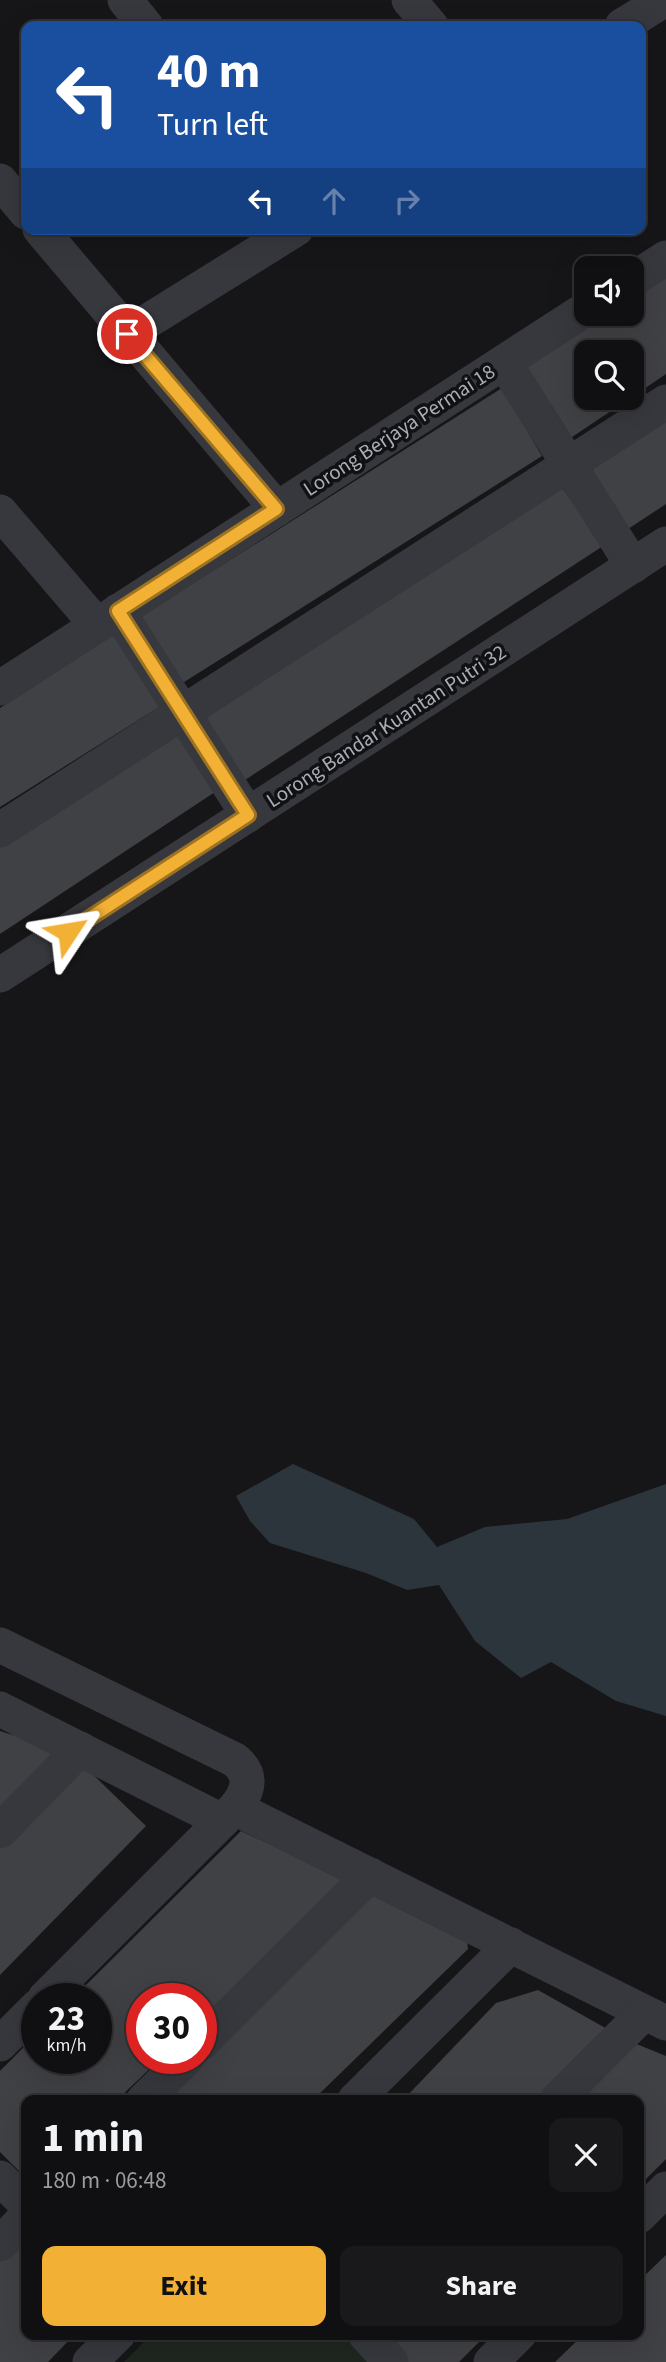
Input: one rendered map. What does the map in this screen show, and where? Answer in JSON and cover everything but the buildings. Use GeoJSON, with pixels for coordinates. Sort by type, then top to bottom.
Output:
{"type":"FeatureCollection","features":[{"type":"Feature","properties":{"kind":"street"},"geometry":{"type":"LineString","coordinates":[[125,0],[142,21]]}},
{"type":"Feature","properties":{"kind":"street"},"geometry":{"type":"LineString","coordinates":[[409,0],[427,21]]}},
{"type":"Feature","properties":{"kind":"street"},"geometry":{"type":"LineString","coordinates":[[630,21],[664,0]]}},
{"type":"Feature","properties":{"kind":"street"},"geometry":{"type":"LineString","coordinates":[[0,181],[21,206]]}},
{"type":"Feature","properties":{"kind":"street"},"geometry":{"type":"LineString","coordinates":[[45,235],[276,509]]}},
{"type":"Feature","properties":{"kind":"street"},"geometry":{"type":"LineString","coordinates":[[127,334],[286,235]]}},
{"type":"Feature","properties":{"kind":"street"},"geometry":{"type":"LineString","coordinates":[[644,272],[666,258]]}},
{"type":"Feature","properties":{"kind":"street","name":"Lorong Berjaya Permai 18"},"geometry":{"type":"LineString","coordinates":[[0,688],[574,317]]}},
{"type":"Feature","properties":{"kind":"street"},"geometry":{"type":"LineString","coordinates":[[504,362],[633,566]]}},
{"type":"Feature","properties":{"kind":"street"},"geometry":{"type":"LineString","coordinates":[[0,830],[666,402]]}},
{"type":"Feature","properties":{"kind":"street"},"geometry":{"type":"LineString","coordinates":[[0,512],[107,618],[182,711],[248,815]]}},
{"type":"Feature","properties":{"kind":"street","name":"Lorong Bandar Kuantan Putri 32"},"geometry":{"type":"LineString","coordinates":[[0,975],[666,544]]}},
{"type":"Feature","properties":{"kind":"street"},"geometry":{"type":"LineString","coordinates":[[0,1645],[235,1760],[243,1767],[247,1777],[248,1788],[228,1814],[60,1983]]}},
{"type":"Feature","properties":{"kind":"street"},"geometry":{"type":"LineString","coordinates":[[0,1709],[80,1749],[370,1875],[655,2018],[563,2095]]}},
{"type":"Feature","properties":{"kind":"street"},"geometry":{"type":"LineString","coordinates":[[0,1831],[80,1749]]}},
{"type":"Feature","properties":{"kind":"street"},"geometry":{"type":"LineString","coordinates":[[217,2027],[370,1875]]}},
{"type":"Feature","properties":{"kind":"street"},"geometry":{"type":"LineString","coordinates":[[360,2095],[511,1945]]}},
{"type":"Feature","properties":{"kind":"street"},"geometry":{"type":"LineString","coordinates":[[0,2044],[21,2023]]}},
{"type":"Feature","properties":{"kind":"street"},"geometry":{"type":"LineString","coordinates":[[149,2095],[171,2074]]}},
{"type":"Feature","properties":{"kind":"street"},"geometry":{"type":"LineString","coordinates":[[0,2178],[21,2199]]}},
{"type":"Feature","properties":{"kind":"street"},"geometry":{"type":"LineString","coordinates":[[644,2211],[666,2189]]}},
{"type":"Feature","properties":{"kind":"street"},"geometry":{"type":"LineString","coordinates":[[0,2244],[21,2222]]}},
{"type":"Feature","properties":{"kind":"street"},"geometry":{"type":"LineString","coordinates":[[90,2362],[112,2340]]}},
{"type":"Feature","properties":{"kind":"street"},"geometry":{"type":"LineString","coordinates":[[371,2340],[391,2362]]}},
{"type":"Feature","properties":{"kind":"street"},"geometry":{"type":"LineString","coordinates":[[491,2362],[513,2340]]}},
{"type":"Feature","properties":{"kind":"shaded area"},"geometry":{"type":"Polygon","coordinates":[[[293,1464],[414,1519],[437,1547],[485,1527],[567,1519],[666,1484],[666,1716],[616,1701],[551,1662],[521,1678],[475,1641],[439,1585],[407,1590],[366,1573],[270,1543],[250,1521],[236,1496],[293,1464]]]}},
{"type":"Feature","properties":{"kind":"shaded area"},"geometry":{"type":"Polygon","coordinates":[[[146,2340],[348,2340],[371,2362],[124,2362],[146,2340]]]}},
{"type":"Feature","properties":{"kind":"route"},"geometry":{"type":"LineString","coordinates":[[68,932],[248,815],[118,611],[276,509],[127,334]]}}]}
